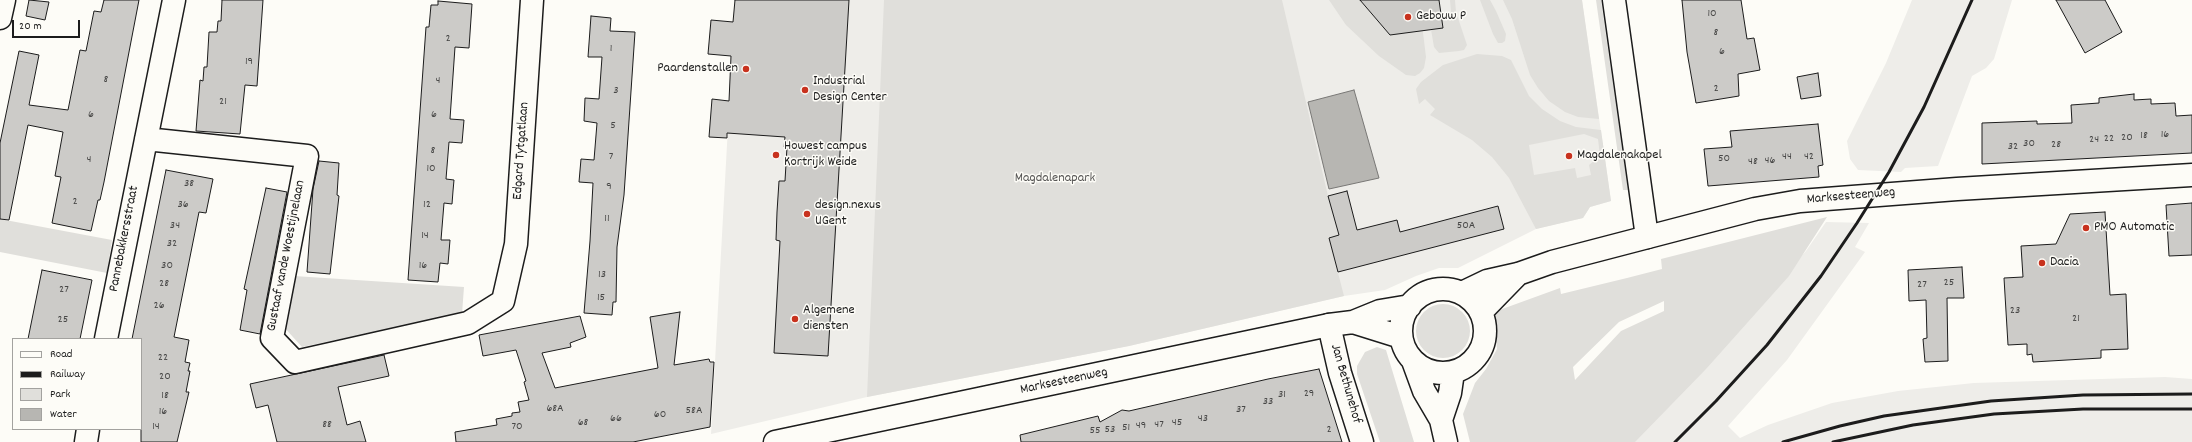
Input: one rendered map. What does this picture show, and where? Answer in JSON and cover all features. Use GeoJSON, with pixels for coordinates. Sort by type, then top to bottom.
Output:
{"type":"FeatureCollection","features":[{"type":"Feature","properties":{"kind":"street"},"geometry":{"type":"LineString","coordinates":[[0,18],[4,0]]}},
{"type":"Feature","properties":{"kind":"street","name":"Pannebakkersstraat"},"geometry":{"type":"LineString","coordinates":[[106,338],[174,0]]}},
{"type":"Feature","properties":{"kind":"street","name":"Edgard Tytgatlaan"},"geometry":{"type":"LineString","coordinates":[[503,301],[516,244],[532,0]]}},
{"type":"Feature","properties":{"kind":"street"},"geometry":{"type":"LineString","coordinates":[[1614,0],[1647,237]]}},
{"type":"Feature","properties":{"kind":"street","name":"Gustaaf vande Woestijnelaan"},"geometry":{"type":"LineString","coordinates":[[146,139],[307,156],[272,338],[294,362],[468,323],[503,301]]}},
{"type":"Feature","properties":{"kind":"street","name":"Marksesteenweg"},"geometry":{"type":"LineString","coordinates":[[1462,293],[1486,281],[1518,274],[1552,262],[1755,209],[1800,201],[1957,189],[2192,175]]}},
{"type":"Feature","properties":{"kind":"street","name":"Marksesteenweg"},"geometry":{"type":"LineString","coordinates":[[1481,312],[1518,274]]}},
{"type":"Feature","properties":{"kind":"street"},"geometry":{"type":"LineString","coordinates":[[1413,362],[1425,369],[1438,373],[1453,372],[1467,366],[1478,355],[1484,341],[1485,326],[1481,312],[1473,301],[1462,293],[1450,289],[1437,289],[1424,293],[1410,306],[1400,323],[1401,337],[1405,350],[1413,362],[1424,391],[1441,420],[1446,442]]}},
{"type":"Feature","properties":{"kind":"street","name":"Marksesteenweg"},"geometry":{"type":"LineString","coordinates":[[775,442],[1329,325],[1353,322],[1380,311],[1410,306]]}},
{"type":"Feature","properties":{"kind":"street","name":"Marksesteenweg"},"geometry":{"type":"LineString","coordinates":[[1353,322],[1401,337]]}},
{"type":"Feature","properties":{"kind":"street","name":"Jan Bethunehof"},"geometry":{"type":"LineString","coordinates":[[1329,325],[1340,373],[1362,442]]}},
{"type":"Feature","properties":{"kind":"street"},"geometry":{"type":"LineString","coordinates":[[1441,420],[1450,394],[1453,372]]}},
{"type":"Feature","properties":{"kind":"street"},"geometry":{"type":"LineString","coordinates":[[86,442],[88,430]]}},
{"type":"Feature","properties":{"kind":"shaded area"},"geometry":{"type":"Polygon","coordinates":[[[735,0],[1582,0],[1611,201],[1590,207],[1583,218],[1536,229],[1458,268],[1439,268],[1416,276],[1385,290],[1344,296],[1129,346],[867,397],[711,434],[735,0]]]}},
{"type":"Feature","properties":{"kind":"shaded area"},"geometry":{"type":"Polygon","coordinates":[[[1912,0],[2012,0],[1994,59],[1986,68],[1972,76],[1938,166],[1905,168],[1901,172],[1858,170],[1850,159],[1847,141],[1886,63],[1912,0]]]}},
{"type":"Feature","properties":{"kind":"shaded area"},"geometry":{"type":"Polygon","coordinates":[[[1826,222],[1869,223],[1855,247],[1865,252],[1787,360],[1728,426],[1740,438],[1768,425],[1832,403],[1898,391],[1974,383],[2165,377],[2192,379],[2192,442],[1633,442],[1806,251],[1826,222]]]}},
{"type":"Feature","properties":{"kind":"green space","name":"Magdalenapark"},"geometry":{"type":"Polygon","coordinates":[[[884,0],[1282,0],[1328,196],[1339,235],[1329,238],[1344,296],[1129,346],[867,397],[884,0]]]}},
{"type":"Feature","properties":{"kind":"green space"},"geometry":{"type":"Polygon","coordinates":[[[1329,0],[1419,0],[1426,57],[1424,68],[1415,76],[1406,75],[1379,56],[1346,25],[1329,0]]]}},
{"type":"Feature","properties":{"kind":"green space"},"geometry":{"type":"Polygon","coordinates":[[[1450,0],[1455,0],[1456,12],[1467,45],[1464,50],[1439,53],[1434,47],[1428,12],[1451,12],[1450,0]]]}},
{"type":"Feature","properties":{"kind":"green space"},"geometry":{"type":"Polygon","coordinates":[[[1480,0],[1490,0],[1496,11],[1506,34],[1505,41],[1502,43],[1498,43],[1493,34],[1480,0]]]}},
{"type":"Feature","properties":{"kind":"green space"},"geometry":{"type":"Polygon","coordinates":[[[1503,0],[1582,0],[1599,119],[1578,117],[1565,112],[1549,101],[1538,88],[1530,75],[1512,19],[1503,0]]]}},
{"type":"Feature","properties":{"kind":"green space"},"geometry":{"type":"Polygon","coordinates":[[[1596,0],[1601,0],[1628,190],[1623,190],[1596,0]]]}},
{"type":"Feature","properties":{"kind":"green space"},"geometry":{"type":"Polygon","coordinates":[[[1477,54],[1502,56],[1511,60],[1529,96],[1542,109],[1560,121],[1576,127],[1601,130],[1611,201],[1590,207],[1583,218],[1536,229],[1509,178],[1492,157],[1472,140],[1430,115],[1435,109],[1425,99],[1419,104],[1416,89],[1421,82],[1443,65],[1477,54]],[[1584,134],[1529,145],[1534,175],[1575,168],[1577,178],[1591,175],[1589,165],[1600,156],[1598,139],[1584,134]]]}},
{"type":"Feature","properties":{"kind":"green space"},"geometry":{"type":"Polygon","coordinates":[[[1827,217],[1789,276],[1706,369],[1635,442],[1470,442],[1463,414],[1475,383],[1486,369],[1497,349],[1494,312],[1560,288],[1561,294],[1662,269],[1661,259],[1827,217]],[[1664,301],[1619,322],[1573,367],[1575,380],[1621,331],[1664,311],[1664,301]]]}},
{"type":"Feature","properties":{"kind":"green space"},"geometry":{"type":"Polygon","coordinates":[[[0,219],[112,240],[107,273],[0,252],[0,219]]]}},
{"type":"Feature","properties":{"kind":"green space"},"geometry":{"type":"Polygon","coordinates":[[[294,276],[464,287],[462,314],[302,347],[283,326],[294,276]]]}},
{"type":"Feature","properties":{"kind":"green space"},"geometry":{"type":"Polygon","coordinates":[[[1443,304],[1453,306],[1462,312],[1468,321],[1470,331],[1468,341],[1462,350],[1453,356],[1443,358],[1433,356],[1424,350],[1418,341],[1416,331],[1418,321],[1424,312],[1433,306],[1443,304]]]}},
{"type":"Feature","properties":{"kind":"green space"},"geometry":{"type":"Polygon","coordinates":[[[1377,347],[1386,350],[1414,442],[1380,442],[1357,374],[1357,366],[1365,352],[1377,347]]]}},
{"type":"Feature","properties":{"kind":"water"},"geometry":{"type":"Polygon","coordinates":[[[1354,90],[1379,178],[1329,189],[1308,102],[1354,90]]]}},
{"type":"Feature","properties":{"kind":"building"},"geometry":{"type":"Polygon","coordinates":[[[29,0],[49,2],[45,20],[26,16],[29,0]]]}},
{"type":"Feature","properties":{"kind":"building"},"geometry":{"type":"Polygon","coordinates":[[[104,0],[139,0],[104,182],[91,231],[52,223],[61,177],[55,176],[63,132],[28,125],[9,220],[0,219],[0,143],[19,51],[39,55],[29,105],[68,110],[80,50],[86,51],[94,11],[101,12],[104,0]]]}},
{"type":"Feature","properties":{"kind":"building"},"geometry":{"type":"Polygon","coordinates":[[[222,0],[263,0],[257,86],[245,85],[240,134],[196,131],[200,80],[203,81],[204,67],[207,67],[209,32],[217,32],[218,21],[221,21],[222,0]]]}},
{"type":"Feature","properties":{"kind":"building"},"geometry":{"type":"Polygon","coordinates":[[[735,0],[849,0],[828,356],[774,353],[780,241],[776,240],[777,212],[779,181],[785,181],[787,147],[784,147],[785,137],[727,133],[727,138],[709,137],[712,99],[729,101],[731,56],[708,54],[711,20],[733,22],[735,0]]]}},
{"type":"Feature","properties":{"kind":"building","name":"Gebouw P"},"geometry":{"type":"Polygon","coordinates":[[[1360,0],[1439,0],[1443,28],[1390,35],[1360,0]]]}},
{"type":"Feature","properties":{"kind":"building"},"geometry":{"type":"Polygon","coordinates":[[[1682,0],[1741,0],[1747,39],[1754,38],[1760,70],[1738,74],[1739,96],[1696,103],[1687,52],[1682,0]]]}},
{"type":"Feature","properties":{"kind":"building"},"geometry":{"type":"Polygon","coordinates":[[[2056,0],[2105,0],[2122,32],[2085,53],[2056,0]]]}},
{"type":"Feature","properties":{"kind":"building"},"geometry":{"type":"Polygon","coordinates":[[[438,1],[472,4],[469,48],[455,47],[450,119],[464,120],[462,143],[449,142],[446,179],[454,180],[452,204],[444,203],[441,240],[450,240],[448,264],[440,263],[438,282],[408,280],[426,27],[429,27],[431,5],[438,5],[438,1]]]}},
{"type":"Feature","properties":{"kind":"building"},"geometry":{"type":"Polygon","coordinates":[[[591,16],[611,18],[610,31],[635,32],[624,195],[617,247],[616,302],[613,302],[612,315],[584,313],[593,183],[579,182],[581,159],[594,160],[597,123],[584,121],[585,98],[599,99],[602,57],[588,57],[591,16]]]}},
{"type":"Feature","properties":{"kind":"building"},"geometry":{"type":"Polygon","coordinates":[[[1818,73],[1821,96],[1801,99],[1797,77],[1818,73]]]}},
{"type":"Feature","properties":{"kind":"building"},"geometry":{"type":"Polygon","coordinates":[[[2134,94],[2134,100],[2151,99],[2151,104],[2175,103],[2176,116],[2192,115],[2192,153],[1982,164],[1982,123],[2037,121],[2037,124],[2072,123],[2071,105],[2099,103],[2099,98],[2134,94]]]}},
{"type":"Feature","properties":{"kind":"building"},"geometry":{"type":"Polygon","coordinates":[[[1818,124],[1823,165],[1818,166],[1819,177],[1708,186],[1704,149],[1732,147],[1730,131],[1818,124]]]}},
{"type":"Feature","properties":{"kind":"building"},"geometry":{"type":"Polygon","coordinates":[[[319,161],[339,163],[337,195],[339,196],[330,274],[307,272],[313,189],[319,161]]]}},
{"type":"Feature","properties":{"kind":"building"},"geometry":{"type":"Polygon","coordinates":[[[166,170],[213,179],[206,213],[199,212],[174,337],[189,340],[185,362],[190,363],[186,392],[189,392],[177,442],[141,442],[142,338],[132,338],[166,170]]]}},
{"type":"Feature","properties":{"kind":"building"},"geometry":{"type":"Polygon","coordinates":[[[266,188],[287,192],[260,334],[240,330],[247,290],[244,289],[266,188]]]}},
{"type":"Feature","properties":{"kind":"building"},"geometry":{"type":"Polygon","coordinates":[[[1347,191],[1357,230],[1397,220],[1400,232],[1498,206],[1504,229],[1338,272],[1329,238],[1339,235],[1328,196],[1347,191]]]}},
{"type":"Feature","properties":{"kind":"building"},"geometry":{"type":"Polygon","coordinates":[[[2192,203],[2192,255],[2169,256],[2166,205],[2192,203]]]}},
{"type":"Feature","properties":{"kind":"building"},"geometry":{"type":"Polygon","coordinates":[[[2105,212],[2110,295],[2126,294],[2128,349],[2101,350],[2101,358],[2033,362],[2032,354],[2027,355],[2027,344],[2008,345],[2004,278],[2023,277],[2021,246],[2056,244],[2070,214],[2105,212]]]}},
{"type":"Feature","properties":{"kind":"building"},"geometry":{"type":"Polygon","coordinates":[[[1962,267],[1964,298],[1947,298],[1948,361],[1925,362],[1923,339],[1927,338],[1926,300],[1909,301],[1908,270],[1962,267]]]}},
{"type":"Feature","properties":{"kind":"building"},"geometry":{"type":"Polygon","coordinates":[[[42,270],[92,280],[80,338],[28,338],[42,270]]]}},
{"type":"Feature","properties":{"kind":"building"},"geometry":{"type":"Polygon","coordinates":[[[680,312],[674,365],[709,359],[710,362],[714,362],[710,427],[633,442],[456,442],[455,432],[497,425],[496,419],[512,416],[512,413],[520,412],[518,402],[529,400],[524,382],[526,381],[516,350],[483,356],[479,335],[580,316],[586,337],[570,343],[571,347],[542,353],[555,388],[658,368],[650,317],[680,312]]]}},
{"type":"Feature","properties":{"kind":"building"},"geometry":{"type":"Polygon","coordinates":[[[384,355],[389,376],[338,387],[347,425],[360,421],[366,442],[277,442],[268,405],[256,408],[250,384],[384,355]]]}},
{"type":"Feature","properties":{"kind":"building"},"geometry":{"type":"Polygon","coordinates":[[[1319,369],[1342,442],[1021,442],[1020,435],[1098,416],[1100,422],[1122,410],[1129,411],[1268,379],[1319,369]]]}},
{"type":"Feature","properties":{"kind":"railway"},"geometry":{"type":"LineString","coordinates":[[1675,442],[1716,401],[1767,345],[1821,276],[1857,223],[1889,172],[1924,107],[1972,0]]}},
{"type":"Feature","properties":{"kind":"railway"},"geometry":{"type":"LineString","coordinates":[[1783,442],[1840,426],[1884,416],[1991,401],[2083,395],[2192,394]]}},
{"type":"Feature","properties":{"kind":"railway"},"geometry":{"type":"LineString","coordinates":[[1833,442],[1913,425],[1994,414],[2083,409],[2192,409]]}},
{"type":"Feature","properties":{"kind":"place","name":"Gebouw P"},"geometry":{"type":"Point","coordinates":[1408,17]}},
{"type":"Feature","properties":{"kind":"place","name":"Paardenstallen"},"geometry":{"type":"Point","coordinates":[746,69]}},
{"type":"Feature","properties":{"kind":"place","name":"Industrial Design Center"},"geometry":{"type":"Point","coordinates":[805,90]}},
{"type":"Feature","properties":{"kind":"place","name":"Howest campus Kortrijk Weide"},"geometry":{"type":"Point","coordinates":[776,155]}},
{"type":"Feature","properties":{"kind":"place","name":"Magdalenakapel"},"geometry":{"type":"Point","coordinates":[1569,156]}},
{"type":"Feature","properties":{"kind":"place","name":"design.nexus UGent"},"geometry":{"type":"Point","coordinates":[807,214]}},
{"type":"Feature","properties":{"kind":"place","name":"PMO Automatic"},"geometry":{"type":"Point","coordinates":[2086,228]}},
{"type":"Feature","properties":{"kind":"place","name":"Dacia"},"geometry":{"type":"Point","coordinates":[2042,263]}},
{"type":"Feature","properties":{"kind":"place","name":"Algemene diensten"},"geometry":{"type":"Point","coordinates":[795,319]}}]}
